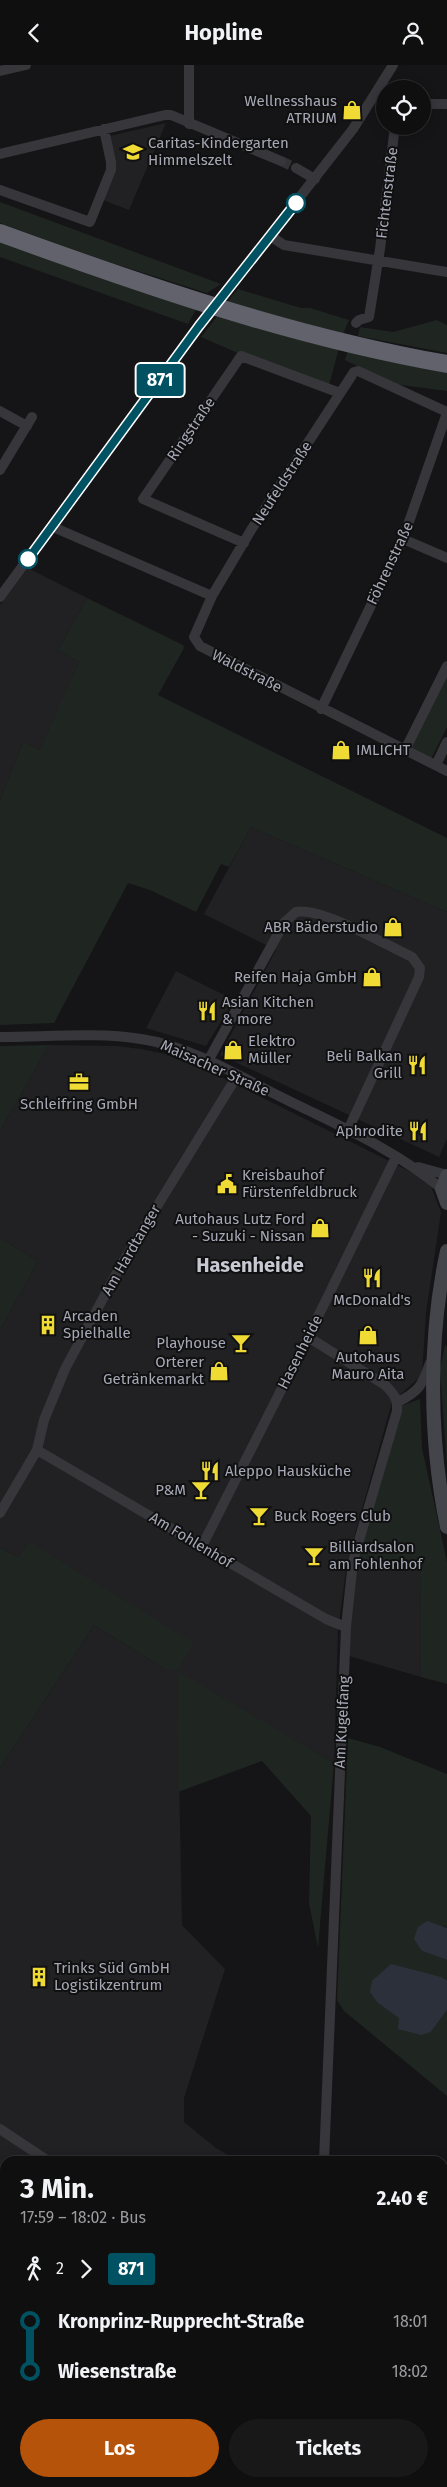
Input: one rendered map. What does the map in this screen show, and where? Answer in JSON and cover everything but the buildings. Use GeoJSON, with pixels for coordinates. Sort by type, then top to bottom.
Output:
{"type":"FeatureCollection","features":[{"type":"Feature","properties":{"kind":"highway"},"geometry":{"type":"LineString","coordinates":[[0,233],[98,268],[283,327],[382,353],[447,364]]}},
{"type":"Feature","properties":{"kind":"main road"},"geometry":{"type":"LineString","coordinates":[[445,1180],[447,1203]]}},
{"type":"Feature","properties":{"kind":"main road"},"geometry":{"type":"LineString","coordinates":[[447,1251],[437,1313],[434,1355],[438,1459],[447,1527]]}},
{"type":"Feature","properties":{"kind":"street"},"geometry":{"type":"LineString","coordinates":[[0,71],[26,65]]}},
{"type":"Feature","properties":{"kind":"street"},"geometry":{"type":"LineString","coordinates":[[189,65],[189,124]]}},
{"type":"Feature","properties":{"kind":"street"},"geometry":{"type":"LineString","coordinates":[[0,596],[53,527],[199,326],[315,179],[369,106],[393,65]]}},
{"type":"Feature","properties":{"kind":"street"},"geometry":{"type":"LineString","coordinates":[[431,104],[447,104]]}},
{"type":"Feature","properties":{"kind":"street"},"geometry":{"type":"LineString","coordinates":[[0,154],[164,115],[171,115],[281,161]]}},
{"type":"Feature","properties":{"kind":"street"},"geometry":{"type":"LineString","coordinates":[[0,190],[90,222],[111,170],[112,162],[104,129]]}},
{"type":"Feature","properties":{"kind":"street","name":"Fichtenstraße"},"geometry":{"type":"LineString","coordinates":[[356,323],[369,317],[379,261],[394,135]]}},
{"type":"Feature","properties":{"kind":"street"},"geometry":{"type":"LineString","coordinates":[[296,168],[315,179]]}},
{"type":"Feature","properties":{"kind":"street"},"geometry":{"type":"LineString","coordinates":[[270,236],[284,245],[447,273]]}},
{"type":"Feature","properties":{"kind":"street","name":"Ringstraße"},"geometry":{"type":"LineString","coordinates":[[244,543],[143,499],[241,356],[340,393]]}},
{"type":"Feature","properties":{"kind":"street","name":"Neufeldstraße"},"geometry":{"type":"LineString","coordinates":[[212,596],[354,372],[358,371],[447,413]]}},
{"type":"Feature","properties":{"kind":"street"},"geometry":{"type":"LineString","coordinates":[[0,411],[30,421],[0,470]]}},
{"type":"Feature","properties":{"kind":"street","name":"Föhrenstraße"},"geometry":{"type":"LineString","coordinates":[[321,709],[403,539],[447,413]]}},
{"type":"Feature","properties":{"kind":"street"},"geometry":{"type":"LineString","coordinates":[[53,527],[212,596]]}},
{"type":"Feature","properties":{"kind":"street"},"geometry":{"type":"LineString","coordinates":[[403,539],[447,558]]}},
{"type":"Feature","properties":{"kind":"street","name":"Waldstraße"},"geometry":{"type":"LineString","coordinates":[[212,596],[194,637],[200,646],[321,709],[447,771]]}},
{"type":"Feature","properties":{"kind":"street"},"geometry":{"type":"LineString","coordinates":[[405,750],[447,666]]}},
{"type":"Feature","properties":{"kind":"street"},"geometry":{"type":"LineString","coordinates":[[436,765],[447,742]]}},
{"type":"Feature","properties":{"kind":"street"},"geometry":{"type":"LineString","coordinates":[[208,1061],[284,923],[296,912],[312,911],[412,957],[420,968],[418,977],[348,1130]]}},
{"type":"Feature","properties":{"kind":"street","name":"Maisacher Straße"},"geometry":{"type":"LineString","coordinates":[[0,1037],[139,1039],[157,1042],[208,1061],[348,1130],[412,1166],[445,1180]]}},
{"type":"Feature","properties":{"kind":"street","name":"Am Hardtanger"},"geometry":{"type":"LineString","coordinates":[[0,1513],[37,1450],[44,1420],[65,1369],[120,1265],[238,1076]]}},
{"type":"Feature","properties":{"kind":"street","name":"Hasenheide"},"geometry":{"type":"LineString","coordinates":[[202,1546],[308,1337],[396,1157]]}},
{"type":"Feature","properties":{"kind":"street"},"geometry":{"type":"LineString","coordinates":[[308,1337],[385,1385],[394,1394],[398,1402],[414,1394],[425,1380],[434,1355]]}},
{"type":"Feature","properties":{"kind":"street","name":"Am Kugelfang"},"geometry":{"type":"LineString","coordinates":[[324,2156],[346,1627],[353,1561],[398,1402]]}},
{"type":"Feature","properties":{"kind":"street","name":"Am Fohlenhof"},"geometry":{"type":"LineString","coordinates":[[37,1450],[326,1619],[346,1627]]}},
{"type":"Feature","properties":{"kind":"street"},"geometry":{"type":"LineString","coordinates":[[0,2129],[40,2156]]}},
{"type":"Feature","properties":{"kind":"shaded area","name":"Caritas-Kindergarten Himmelszelt"},"geometry":{"type":"Polygon","coordinates":[[[166,123],[129,210],[103,200],[110,136],[166,123]]]}},
{"type":"Feature","properties":{"kind":"shaded area"},"geometry":{"type":"Polygon","coordinates":[[[0,202],[221,284],[207,293],[100,259],[0,223],[0,202]]]}},
{"type":"Feature","properties":{"kind":"shaded area"},"geometry":{"type":"Polygon","coordinates":[[[0,240],[198,306],[188,324],[0,257],[0,240]]]}},
{"type":"Feature","properties":{"kind":"shaded area"},"geometry":{"type":"Polygon","coordinates":[[[238,289],[349,320],[343,334],[227,302],[238,289]]]}},
{"type":"Feature","properties":{"kind":"shaded area"},"geometry":{"type":"Polygon","coordinates":[[[219,314],[339,348],[329,385],[240,354],[201,337],[219,314]]]}},
{"type":"Feature","properties":{"kind":"shaded area"},"geometry":{"type":"Polygon","coordinates":[[[437,320],[447,325],[447,353],[358,336],[360,327],[393,332],[437,320]]]}},
{"type":"Feature","properties":{"kind":"shaded area"},"geometry":{"type":"Polygon","coordinates":[[[348,350],[447,370],[447,391],[394,384],[345,360],[348,350]]]}},
{"type":"Feature","properties":{"kind":"shaded area"},"geometry":{"type":"Polygon","coordinates":[[[28,568],[87,598],[58,650],[79,662],[59,709],[40,750],[23,742],[0,800],[0,605],[28,568]]]}},
{"type":"Feature","properties":{"kind":"shaded area"},"geometry":{"type":"Polygon","coordinates":[[[87,598],[183,645],[184,648],[158,695],[447,838],[447,912],[251,827],[229,867],[221,864],[196,912],[150,890],[128,883],[54,1023],[0,1025],[0,800],[23,742],[40,750],[79,662],[58,650],[87,598]]]}},
{"type":"Feature","properties":{"kind":"shaded area"},"geometry":{"type":"Polygon","coordinates":[[[447,674],[447,727],[431,759],[409,749],[447,674]]]}},
{"type":"Feature","properties":{"kind":"shaded area"},"geometry":{"type":"Polygon","coordinates":[[[251,827],[447,912],[447,1139],[439,1157],[220,1055],[276,950],[204,914],[251,827]]]}},
{"type":"Feature","properties":{"kind":"shaded area"},"geometry":{"type":"Polygon","coordinates":[[[176,971],[234,1000],[206,1046],[146,1028],[176,971]]]}},
{"type":"Feature","properties":{"kind":"shaded area"},"geometry":{"type":"Polygon","coordinates":[[[49,1045],[116,1046],[141,1049],[165,1054],[227,1080],[429,1181],[441,1212],[426,1313],[422,1375],[392,1402],[347,1562],[338,1630],[334,1763],[177,1672],[182,1925],[225,1969],[184,2098],[184,2122],[216,2148],[230,2156],[0,2156],[0,1768],[94,1625],[163,1668],[29,1542],[18,1557],[0,1548],[0,1330],[38,1261],[0,1238],[0,1131],[49,1045]]]}},
{"type":"Feature","properties":{"kind":"shaded area"},"geometry":{"type":"Polygon","coordinates":[[[49,1045],[0,1131],[0,1046],[49,1045]]]}},
{"type":"Feature","properties":{"kind":"shaded area"},"geometry":{"type":"Polygon","coordinates":[[[0,1238],[38,1261],[0,1330],[0,1238]]]}},
{"type":"Feature","properties":{"kind":"shaded area"},"geometry":{"type":"Polygon","coordinates":[[[445,1345],[447,1347],[447,1468],[440,1369],[445,1345]]]}},
{"type":"Feature","properties":{"kind":"shaded area"},"geometry":{"type":"Polygon","coordinates":[[[420,1399],[422,1448],[447,1562],[447,1684],[421,1677],[420,1565],[357,1562],[401,1406],[420,1399]]]}},
{"type":"Feature","properties":{"kind":"shaded area"},"geometry":{"type":"Polygon","coordinates":[[[29,1542],[194,1643],[177,1671],[163,1668],[94,1625],[0,1768],[0,1548],[18,1557],[29,1542]]]}},
{"type":"Feature","properties":{"kind":"shaded area"},"geometry":{"type":"Polygon","coordinates":[[[357,1562],[420,1564],[421,1677],[349,1656],[348,1631],[357,1562]]]}},
{"type":"Feature","properties":{"kind":"shaded area"},"geometry":{"type":"Polygon","coordinates":[[[177,1671],[334,1763],[318,1948],[309,1903],[311,1816],[262,1761],[178,1792],[177,1671]]]}},
{"type":"Feature","properties":{"kind":"shaded area"},"geometry":{"type":"Polygon","coordinates":[[[348,1738],[380,1747],[447,1774],[447,1928],[444,1926],[422,1951],[447,1960],[447,1980],[441,1977],[378,2003],[400,2018],[431,2032],[447,2010],[447,2096],[344,2011],[337,2000],[348,1738]]]}},
{"type":"Feature","properties":{"kind":"shaded area"},"geometry":{"type":"Polygon","coordinates":[[[427,1921],[447,1928],[447,1960],[422,1951],[414,1939],[418,1927],[427,1921]]]}},
{"type":"Feature","properties":{"kind":"shaded area"},"geometry":{"type":"Polygon","coordinates":[[[391,1964],[447,1980],[447,2010],[431,2032],[421,2035],[398,2029],[399,2018],[378,2003],[370,1992],[372,1981],[391,1964]]]}},
{"type":"Feature","properties":{"kind":"tunnel"},"geometry":{"type":"LineString","coordinates":[[281,161],[296,168]]}},
{"type":"Feature","properties":{"kind":"bus line","name":"871"},"geometry":{"type":"LineString","coordinates":[[28,559],[199,326],[248,261],[296,203]]}},
{"type":"Feature","properties":{"kind":"place","name":"Wellnesshaus ATRIUM"},"geometry":{"type":"Point","coordinates":[352,110]}},
{"type":"Feature","properties":{"kind":"place","name":"Caritas-Kindergarten Himmelszelt"},"geometry":{"type":"Point","coordinates":[133,152]}},
{"type":"Feature","properties":{"kind":"place","name":"IMLICHT"},"geometry":{"type":"Point","coordinates":[341,750]}},
{"type":"Feature","properties":{"kind":"place","name":"ABR Bäderstudio"},"geometry":{"type":"Point","coordinates":[393,927]}},
{"type":"Feature","properties":{"kind":"place","name":"Reifen Haja GmbH"},"geometry":{"type":"Point","coordinates":[372,977]}},
{"type":"Feature","properties":{"kind":"place","name":"Asian Kitchen & more"},"geometry":{"type":"Point","coordinates":[207,1011]}},
{"type":"Feature","properties":{"kind":"place","name":"Elektro Müller"},"geometry":{"type":"Point","coordinates":[233,1050]}},
{"type":"Feature","properties":{"kind":"place","name":"Beli Balkan Grill"},"geometry":{"type":"Point","coordinates":[417,1065]}},
{"type":"Feature","properties":{"kind":"place","name":"Schleifring GmbH"},"geometry":{"type":"Point","coordinates":[79,1082]}},
{"type":"Feature","properties":{"kind":"place","name":"Aphrodite"},"geometry":{"type":"Point","coordinates":[418,1131]}},
{"type":"Feature","properties":{"kind":"place","name":"Kreisbauhof Fürstenfeldbruck"},"geometry":{"type":"Point","coordinates":[227,1184]}},
{"type":"Feature","properties":{"kind":"place","name":"Autohaus Lutz Ford - Suzuki - Nissan"},"geometry":{"type":"Point","coordinates":[320,1228]}},
{"type":"Feature","properties":{"kind":"place","name":"McDonald's"},"geometry":{"type":"Point","coordinates":[372,1278]}},
{"type":"Feature","properties":{"kind":"place","name":"Arcaden Spielhalle"},"geometry":{"type":"Point","coordinates":[48,1325]}},
{"type":"Feature","properties":{"kind":"place","name":"Autohaus Mauro Aita"},"geometry":{"type":"Point","coordinates":[368,1335]}},
{"type":"Feature","properties":{"kind":"place","name":"Playhouse"},"geometry":{"type":"Point","coordinates":[241,1343]}},
{"type":"Feature","properties":{"kind":"place","name":"Orterer Getränkemarkt"},"geometry":{"type":"Point","coordinates":[219,1371]}},
{"type":"Feature","properties":{"kind":"place","name":"Aleppo Hausküche"},"geometry":{"type":"Point","coordinates":[210,1471]}},
{"type":"Feature","properties":{"kind":"place","name":"P&M"},"geometry":{"type":"Point","coordinates":[201,1490]}},
{"type":"Feature","properties":{"kind":"place","name":"Buck Rogers Club"},"geometry":{"type":"Point","coordinates":[259,1516]}},
{"type":"Feature","properties":{"kind":"place","name":"Billiardsalon am Fohlenhof"},"geometry":{"type":"Point","coordinates":[314,1556]}},
{"type":"Feature","properties":{"kind":"place","name":"Trinks Süd GmbH Logistikzentrum"},"geometry":{"type":"Point","coordinates":[39,1977]}},
{"type":"Feature","properties":{"kind":"district","name":"Hasenheide"},"geometry":{"type":"Point","coordinates":[250,1265]}}]}
